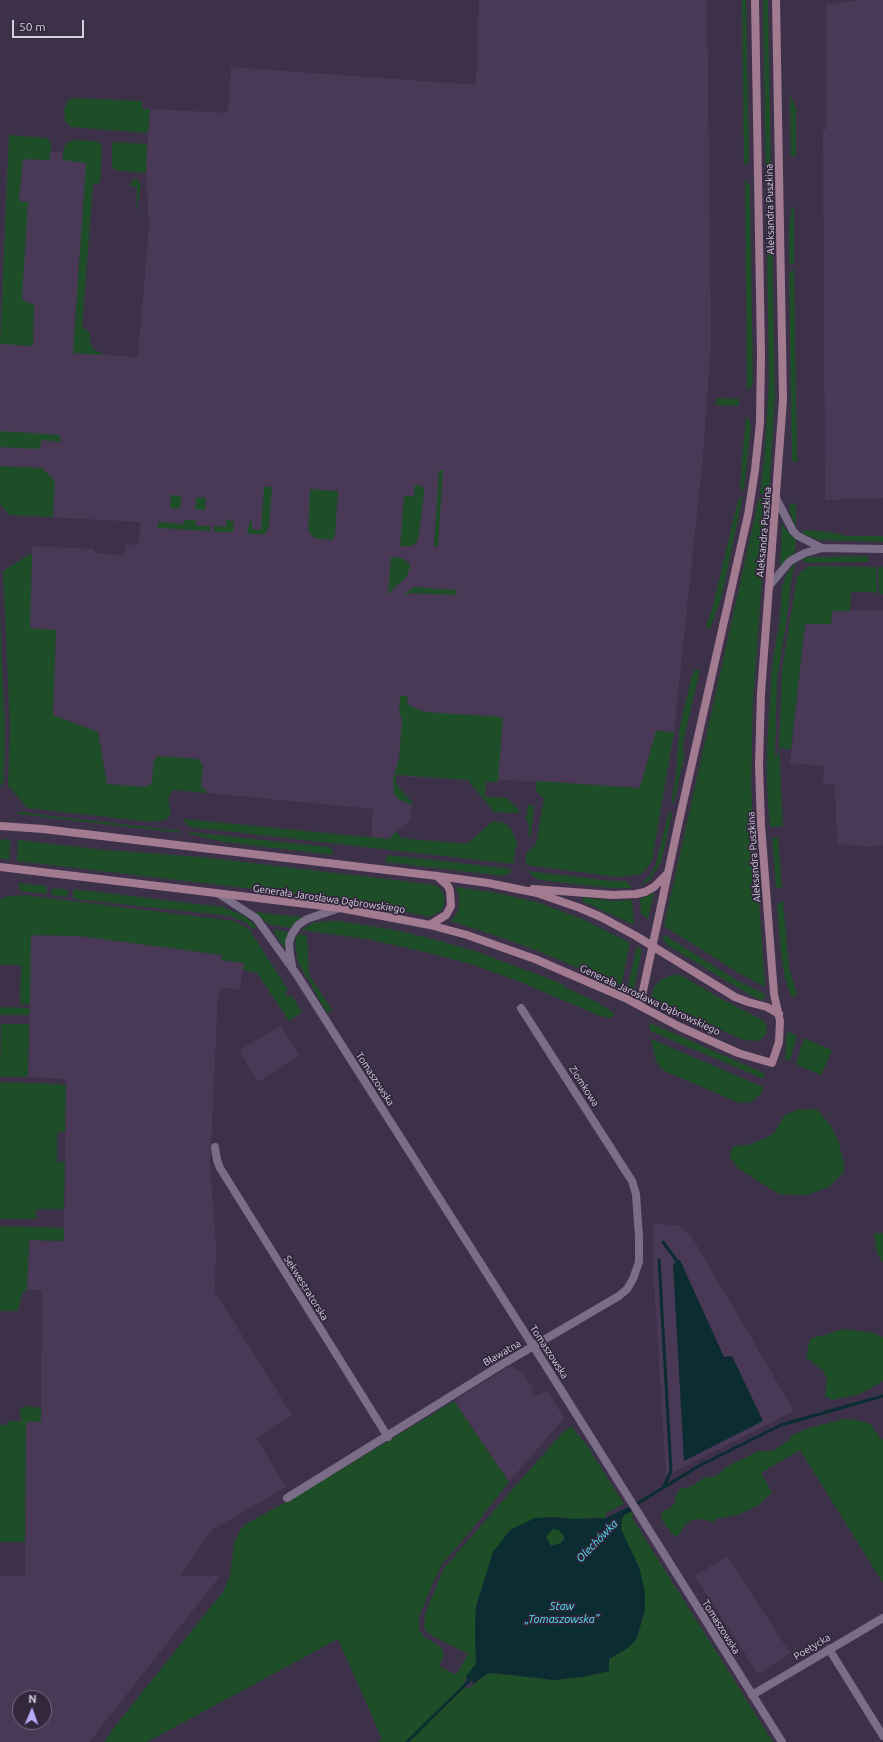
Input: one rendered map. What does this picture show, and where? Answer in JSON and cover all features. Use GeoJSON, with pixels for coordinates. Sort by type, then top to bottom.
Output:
{"type":"FeatureCollection","features":[{"type":"Feature","properties":{"kind":"main road","name":"Aleksandra Puszkina"},"geometry":{"type":"LineString","coordinates":[[640,1005],[667,874],[749,510],[757,449],[760,416],[761,354],[755,0]]}},
{"type":"Feature","properties":{"kind":"main road","name":"Aleksandra Puszkina"},"geometry":{"type":"LineString","coordinates":[[772,1063],[781,1030],[774,994],[760,806],[760,716],[783,392],[776,0]]}},
{"type":"Feature","properties":{"kind":"main road"},"geometry":{"type":"LineString","coordinates":[[0,826],[43,829],[437,876],[515,888],[537,893],[580,908],[616,925],[735,997],[767,1007],[779,1014]]}},
{"type":"Feature","properties":{"kind":"main road","name":"Generała Jarosława Dąbrowskiego"},"geometry":{"type":"LineString","coordinates":[[0,867],[340,908],[392,916],[430,925],[473,937],[535,959],[640,1005],[680,1027],[732,1050],[772,1063]]}},
{"type":"Feature","properties":{"kind":"main road"},"geometry":{"type":"LineString","coordinates":[[515,888],[613,895],[632,894],[645,892],[654,887],[667,874]]}},
{"type":"Feature","properties":{"kind":"main road"},"geometry":{"type":"LineString","coordinates":[[430,925],[446,915],[451,906],[450,891],[443,881],[437,876]]}},
{"type":"Feature","properties":{"kind":"street"},"geometry":{"type":"LineString","coordinates":[[776,498],[793,531],[798,536],[822,548]]}},
{"type":"Feature","properties":{"kind":"street"},"geometry":{"type":"LineString","coordinates":[[770,586],[790,560],[798,555],[822,548],[883,549]]}},
{"type":"Feature","properties":{"kind":"street","name":"Tomaszowska"},"geometry":{"type":"LineString","coordinates":[[219,894],[256,918],[297,975],[782,1742]]}},
{"type":"Feature","properties":{"kind":"street","name":"Tomaszowska"},"geometry":{"type":"LineString","coordinates":[[297,975],[291,963],[289,950],[289,942],[293,931],[298,925],[307,919],[340,908]]}},
{"type":"Feature","properties":{"kind":"street","name":"Ziomkowa"},"geometry":{"type":"LineString","coordinates":[[522,1008],[629,1175]]}},
{"type":"Feature","properties":{"kind":"street","name":"Sekwestratorska"},"geometry":{"type":"LineString","coordinates":[[216,1147],[217,1160],[220,1168],[388,1437]]}},
{"type":"Feature","properties":{"kind":"street","name":"Bławatna"},"geometry":{"type":"LineString","coordinates":[[287,1498],[388,1437],[480,1378],[619,1296],[627,1289],[633,1279],[639,1262],[636,1194],[629,1175]]}},
{"type":"Feature","properties":{"kind":"street","name":"Poetycka"},"geometry":{"type":"LineString","coordinates":[[752,1695],[883,1618]]}},
{"type":"Feature","properties":{"kind":"street"},"geometry":{"type":"LineString","coordinates":[[829,1649],[883,1736]]}},
{"type":"Feature","properties":{"kind":"shaded area"},"geometry":{"type":"Polygon","coordinates":[[[479,0],[707,0],[711,340],[703,456],[674,732],[656,731],[640,788],[527,781],[498,780],[498,782],[396,776],[396,784],[412,802],[411,819],[389,839],[371,837],[373,809],[208,793],[201,786],[203,765],[154,760],[152,782],[146,787],[107,784],[98,732],[53,715],[56,631],[30,629],[32,546],[94,549],[94,553],[124,556],[125,544],[139,545],[140,522],[9,515],[0,504],[0,341],[8,149],[87,154],[73,353],[138,357],[149,227],[146,166],[150,109],[228,113],[231,67],[476,85],[479,0]]]}},
{"type":"Feature","properties":{"kind":"shaded area"},"geometry":{"type":"Polygon","coordinates":[[[858,0],[883,0],[883,498],[825,500],[823,130],[826,130],[826,5],[858,0]]]}},
{"type":"Feature","properties":{"kind":"shaded area"},"geometry":{"type":"Polygon","coordinates":[[[883,610],[883,845],[871,847],[837,844],[835,785],[823,784],[824,766],[790,763],[805,624],[832,624],[832,611],[883,610]]]}},
{"type":"Feature","properties":{"kind":"shaded area"},"geometry":{"type":"Polygon","coordinates":[[[31,935],[80,936],[222,955],[222,960],[244,963],[240,990],[226,988],[218,993],[210,1167],[216,1243],[215,1292],[292,1415],[256,1438],[286,1487],[212,1530],[180,1576],[220,1576],[89,1742],[0,1742],[0,1576],[25,1576],[26,1422],[41,1421],[42,1290],[27,1290],[29,1240],[64,1241],[66,1079],[28,1077],[31,935]]]}},
{"type":"Feature","properties":{"kind":"shaded area"},"geometry":{"type":"Polygon","coordinates":[[[281,1026],[299,1055],[258,1082],[239,1050],[281,1026]]]}},
{"type":"Feature","properties":{"kind":"shaded area"},"geometry":{"type":"Polygon","coordinates":[[[654,1223],[679,1226],[692,1237],[794,1411],[666,1476],[654,1284],[654,1223]]]}},
{"type":"Feature","properties":{"kind":"shaded area"},"geometry":{"type":"Polygon","coordinates":[[[510,1366],[522,1372],[533,1388],[531,1394],[537,1396],[547,1390],[564,1418],[509,1482],[454,1401],[510,1366]]]}},
{"type":"Feature","properties":{"kind":"shaded area"},"geometry":{"type":"Polygon","coordinates":[[[727,1556],[790,1653],[758,1674],[695,1576],[727,1556]]]}},
{"type":"Feature","properties":{"kind":"green space"},"geometry":{"type":"Polygon","coordinates":[[[742,0],[746,0],[749,161],[744,165],[742,0]]]}},
{"type":"Feature","properties":{"kind":"green space"},"geometry":{"type":"Polygon","coordinates":[[[763,0],[768,0],[775,399],[769,495],[760,494],[765,449],[769,380],[763,0]]]}},
{"type":"Feature","properties":{"kind":"green space"},"geometry":{"type":"Polygon","coordinates":[[[790,94],[796,109],[796,156],[791,156],[790,94]]]}},
{"type":"Feature","properties":{"kind":"green space"},"geometry":{"type":"Polygon","coordinates":[[[74,98],[142,101],[142,109],[150,109],[148,133],[71,127],[65,121],[64,109],[68,100],[74,98]]]}},
{"type":"Feature","properties":{"kind":"green space"},"geometry":{"type":"Polygon","coordinates":[[[9,135],[47,138],[52,144],[49,160],[23,159],[19,201],[28,202],[22,298],[26,302],[34,304],[33,346],[0,344],[9,135]]]}},
{"type":"Feature","properties":{"kind":"green space"},"geometry":{"type":"Polygon","coordinates":[[[72,140],[98,141],[102,147],[100,183],[93,184],[82,328],[86,329],[90,334],[90,341],[93,349],[105,355],[73,353],[86,163],[63,160],[65,145],[72,140]]]}},
{"type":"Feature","properties":{"kind":"green space"},"geometry":{"type":"Polygon","coordinates":[[[115,142],[147,144],[146,173],[115,170],[112,167],[112,144],[115,142]]]}},
{"type":"Feature","properties":{"kind":"green space"},"geometry":{"type":"Polygon","coordinates":[[[133,179],[138,180],[141,186],[136,212],[137,187],[130,186],[133,179]]]}},
{"type":"Feature","properties":{"kind":"green space"},"geometry":{"type":"Polygon","coordinates":[[[745,179],[750,188],[753,380],[752,386],[747,391],[745,179]]]}},
{"type":"Feature","properties":{"kind":"green space"},"geometry":{"type":"Polygon","coordinates":[[[792,205],[794,209],[794,264],[789,262],[789,228],[792,205]]]}},
{"type":"Feature","properties":{"kind":"green space"},"geometry":{"type":"Polygon","coordinates":[[[794,270],[797,462],[792,461],[789,272],[794,270]]]}},
{"type":"Feature","properties":{"kind":"green space"},"geometry":{"type":"Polygon","coordinates":[[[717,398],[739,399],[739,406],[716,405],[717,398]]]}},
{"type":"Feature","properties":{"kind":"green space"},"geometry":{"type":"Polygon","coordinates":[[[746,416],[751,425],[744,491],[740,486],[746,416]]]}},
{"type":"Feature","properties":{"kind":"green space"},"geometry":{"type":"Polygon","coordinates":[[[0,431],[60,435],[61,442],[41,440],[41,446],[37,449],[0,447],[0,431]]]}},
{"type":"Feature","properties":{"kind":"green space"},"geometry":{"type":"Polygon","coordinates":[[[0,466],[42,468],[55,481],[53,517],[9,515],[0,504],[0,466]]]}},
{"type":"Feature","properties":{"kind":"green space"},"geometry":{"type":"Polygon","coordinates":[[[439,470],[443,470],[438,545],[434,547],[434,544],[439,470]]]}},
{"type":"Feature","properties":{"kind":"green space"},"geometry":{"type":"Polygon","coordinates":[[[415,485],[420,485],[424,489],[419,536],[416,543],[411,546],[400,546],[404,496],[414,496],[415,485]]]}},
{"type":"Feature","properties":{"kind":"green space"},"geometry":{"type":"Polygon","coordinates":[[[264,487],[272,487],[269,527],[265,534],[249,534],[247,531],[250,521],[252,521],[252,529],[261,530],[264,487]]]}},
{"type":"Feature","properties":{"kind":"green space"},"geometry":{"type":"Polygon","coordinates":[[[310,489],[338,491],[335,536],[332,540],[314,538],[308,531],[310,489]]]}},
{"type":"Feature","properties":{"kind":"green space"},"geometry":{"type":"Polygon","coordinates":[[[171,495],[181,496],[180,509],[170,508],[171,495]]]}},
{"type":"Feature","properties":{"kind":"green space"},"geometry":{"type":"Polygon","coordinates":[[[743,496],[721,599],[710,629],[706,628],[713,606],[738,500],[743,496]]]}},
{"type":"Feature","properties":{"kind":"green space"},"geometry":{"type":"Polygon","coordinates":[[[196,497],[206,498],[205,510],[195,509],[196,497]]]}},
{"type":"Feature","properties":{"kind":"green space"},"geometry":{"type":"Polygon","coordinates":[[[759,498],[768,499],[753,700],[751,787],[765,987],[739,973],[664,926],[759,498]]]}},
{"type":"Feature","properties":{"kind":"green space"},"geometry":{"type":"Polygon","coordinates":[[[789,503],[794,504],[796,507],[796,527],[791,516],[789,503]]]}},
{"type":"Feature","properties":{"kind":"green space"},"geometry":{"type":"Polygon","coordinates":[[[226,519],[234,522],[233,532],[214,532],[214,526],[226,527],[226,519]]]}},
{"type":"Feature","properties":{"kind":"green space"},"geometry":{"type":"Polygon","coordinates":[[[185,520],[196,520],[196,526],[210,526],[210,531],[158,528],[158,522],[184,524],[185,520]]]}},
{"type":"Feature","properties":{"kind":"green space"},"geometry":{"type":"Polygon","coordinates":[[[782,523],[796,540],[795,552],[786,559],[780,567],[782,523]]]}},
{"type":"Feature","properties":{"kind":"green space"},"geometry":{"type":"Polygon","coordinates":[[[805,530],[829,532],[846,536],[883,536],[883,542],[822,540],[802,533],[805,530]]]}},
{"type":"Feature","properties":{"kind":"green space"},"geometry":{"type":"Polygon","coordinates":[[[32,553],[30,628],[56,630],[53,715],[98,732],[107,784],[146,787],[152,782],[154,760],[158,756],[198,759],[203,765],[201,786],[208,793],[173,790],[168,798],[171,813],[167,819],[152,822],[27,808],[8,785],[10,727],[3,571],[32,553]]]}},
{"type":"Feature","properties":{"kind":"green space"},"geometry":{"type":"Polygon","coordinates":[[[868,556],[868,562],[806,563],[801,559],[811,557],[868,556]]]}},
{"type":"Feature","properties":{"kind":"green space"},"geometry":{"type":"Polygon","coordinates":[[[391,557],[402,558],[409,563],[410,567],[406,578],[388,595],[391,557]]]}},
{"type":"Feature","properties":{"kind":"green space"},"geometry":{"type":"Polygon","coordinates":[[[795,562],[777,680],[775,757],[777,756],[779,748],[783,826],[770,827],[767,786],[767,749],[772,665],[780,619],[782,587],[787,573],[795,562]]]}},
{"type":"Feature","properties":{"kind":"green space"},"geometry":{"type":"Polygon","coordinates":[[[809,566],[876,567],[877,594],[875,592],[851,592],[850,611],[832,611],[831,624],[805,624],[791,749],[779,748],[782,670],[797,577],[809,566]]]}},
{"type":"Feature","properties":{"kind":"green space"},"geometry":{"type":"Polygon","coordinates":[[[878,567],[883,567],[883,594],[879,594],[878,567]]]}},
{"type":"Feature","properties":{"kind":"green space"},"geometry":{"type":"Polygon","coordinates":[[[413,587],[457,590],[456,595],[408,593],[403,596],[413,587]]]}},
{"type":"Feature","properties":{"kind":"green space"},"geometry":{"type":"Polygon","coordinates":[[[0,612],[5,728],[4,781],[0,787],[0,612]]]}},
{"type":"Feature","properties":{"kind":"green space"},"geometry":{"type":"Polygon","coordinates":[[[700,669],[683,743],[684,757],[674,802],[671,804],[676,774],[679,731],[692,675],[695,670],[700,669]]]}},
{"type":"Feature","properties":{"kind":"green space"},"geometry":{"type":"Polygon","coordinates":[[[400,696],[407,696],[408,704],[414,708],[426,712],[503,717],[498,782],[486,782],[486,791],[484,792],[486,797],[507,798],[518,809],[519,813],[494,812],[468,780],[396,775],[396,784],[412,802],[412,805],[398,799],[394,793],[393,780],[399,758],[402,720],[399,711],[400,696]]]}},
{"type":"Feature","properties":{"kind":"green space"},"geometry":{"type":"Polygon","coordinates":[[[656,731],[674,732],[652,860],[647,868],[641,874],[617,877],[526,865],[526,854],[536,844],[544,799],[536,791],[536,781],[640,788],[656,731]]]}},
{"type":"Feature","properties":{"kind":"green space"},"geometry":{"type":"Polygon","coordinates":[[[531,804],[534,807],[531,835],[528,837],[529,826],[526,819],[528,805],[531,804]]]}},
{"type":"Feature","properties":{"kind":"green space"},"geometry":{"type":"Polygon","coordinates":[[[669,811],[672,814],[661,862],[650,880],[639,887],[650,875],[656,864],[669,811]]]}},
{"type":"Feature","properties":{"kind":"green space"},"geometry":{"type":"Polygon","coordinates":[[[18,812],[180,831],[179,833],[17,814],[18,812]]]}},
{"type":"Feature","properties":{"kind":"green space"},"geometry":{"type":"Polygon","coordinates":[[[182,819],[389,839],[397,831],[401,838],[467,844],[493,821],[504,823],[508,826],[511,829],[517,843],[513,864],[190,827],[182,819]]]}},
{"type":"Feature","properties":{"kind":"green space"},"geometry":{"type":"Polygon","coordinates":[[[189,832],[329,847],[333,851],[332,855],[224,842],[191,834],[189,832]]]}},
{"type":"Feature","properties":{"kind":"green space"},"geometry":{"type":"Polygon","coordinates":[[[772,837],[778,838],[782,888],[776,887],[772,837]]]}},
{"type":"Feature","properties":{"kind":"green space"},"geometry":{"type":"Polygon","coordinates":[[[10,839],[9,860],[0,858],[0,841],[10,839]]]}},
{"type":"Feature","properties":{"kind":"green space"},"geometry":{"type":"Polygon","coordinates":[[[18,840],[105,850],[202,857],[436,885],[443,892],[445,903],[441,911],[431,917],[346,900],[17,861],[18,840]]]}},
{"type":"Feature","properties":{"kind":"green space"},"geometry":{"type":"Polygon","coordinates":[[[388,855],[512,869],[510,873],[504,876],[385,862],[388,855]]]}},
{"type":"Feature","properties":{"kind":"green space"},"geometry":{"type":"Polygon","coordinates":[[[527,871],[612,881],[626,881],[632,888],[611,888],[540,880],[527,871]]]}},
{"type":"Feature","properties":{"kind":"green space"},"geometry":{"type":"Polygon","coordinates":[[[18,883],[47,886],[46,894],[20,891],[18,883]]]}},
{"type":"Feature","properties":{"kind":"green space"},"geometry":{"type":"Polygon","coordinates":[[[456,887],[502,894],[539,903],[580,918],[630,943],[621,986],[538,951],[450,921],[457,914],[459,905],[459,897],[456,887]]]}},
{"type":"Feature","properties":{"kind":"green space"},"geometry":{"type":"Polygon","coordinates":[[[52,888],[68,890],[67,897],[51,895],[52,888]]]}},
{"type":"Feature","properties":{"kind":"green space"},"geometry":{"type":"Polygon","coordinates":[[[73,889],[223,907],[245,916],[257,927],[253,929],[246,923],[230,916],[75,899],[73,897],[73,889]]]}},
{"type":"Feature","properties":{"kind":"green space"},"geometry":{"type":"Polygon","coordinates":[[[654,893],[648,919],[641,913],[640,899],[654,893]]]}},
{"type":"Feature","properties":{"kind":"green space"},"geometry":{"type":"Polygon","coordinates":[[[24,895],[234,921],[249,929],[288,990],[284,992],[288,997],[291,995],[302,1012],[289,1021],[257,973],[243,970],[244,963],[221,960],[222,955],[80,936],[31,935],[30,1004],[20,1004],[21,965],[0,965],[0,899],[10,896],[24,895]]]}},
{"type":"Feature","properties":{"kind":"green space"},"geometry":{"type":"Polygon","coordinates":[[[583,897],[611,901],[632,900],[634,925],[582,901],[583,897]]]}},
{"type":"Feature","properties":{"kind":"green space"},"geometry":{"type":"Polygon","coordinates":[[[783,901],[789,968],[797,994],[792,998],[785,978],[781,953],[777,904],[783,901]]]}},
{"type":"Feature","properties":{"kind":"green space"},"geometry":{"type":"Polygon","coordinates":[[[255,912],[302,917],[290,928],[268,924],[255,912]]]}},
{"type":"Feature","properties":{"kind":"green space"},"geometry":{"type":"Polygon","coordinates":[[[340,921],[395,930],[478,952],[565,985],[564,987],[595,1001],[615,1014],[610,1018],[600,1016],[518,981],[474,965],[434,954],[367,939],[301,930],[312,923],[340,921]]]}},
{"type":"Feature","properties":{"kind":"green space"},"geometry":{"type":"Polygon","coordinates":[[[273,930],[288,932],[284,948],[273,930]]]}},
{"type":"Feature","properties":{"kind":"green space"},"geometry":{"type":"Polygon","coordinates":[[[298,934],[306,935],[307,937],[309,975],[332,1010],[327,1013],[298,962],[295,943],[298,934]]]}},
{"type":"Feature","properties":{"kind":"green space"},"geometry":{"type":"Polygon","coordinates":[[[663,934],[736,980],[765,994],[765,999],[760,1000],[745,992],[667,945],[663,939],[663,934]]]}},
{"type":"Feature","properties":{"kind":"green space"},"geometry":{"type":"Polygon","coordinates":[[[637,946],[642,950],[633,992],[627,990],[637,946]]]}},
{"type":"Feature","properties":{"kind":"green space"},"geometry":{"type":"Polygon","coordinates":[[[671,975],[680,975],[764,1021],[767,1026],[766,1034],[763,1038],[757,1041],[743,1040],[655,1001],[652,997],[653,988],[661,980],[671,975]]]}},
{"type":"Feature","properties":{"kind":"green space"},"geometry":{"type":"Polygon","coordinates":[[[0,1008],[30,1008],[29,1015],[0,1015],[0,1008]]]}},
{"type":"Feature","properties":{"kind":"green space"},"geometry":{"type":"Polygon","coordinates":[[[650,1023],[764,1073],[764,1079],[650,1031],[650,1023]]]}},
{"type":"Feature","properties":{"kind":"green space"},"geometry":{"type":"Polygon","coordinates":[[[1,1024],[29,1024],[28,1077],[0,1077],[1,1024]]]}},
{"type":"Feature","properties":{"kind":"green space"},"geometry":{"type":"Polygon","coordinates":[[[787,1031],[797,1036],[790,1061],[785,1059],[787,1031]]]}},
{"type":"Feature","properties":{"kind":"green space"},"geometry":{"type":"Polygon","coordinates":[[[804,1038],[832,1050],[821,1075],[796,1064],[804,1038]]]}},
{"type":"Feature","properties":{"kind":"green space"},"geometry":{"type":"Polygon","coordinates":[[[651,1039],[763,1087],[761,1094],[751,1102],[740,1103],[667,1072],[662,1069],[656,1061],[651,1039]]]}},
{"type":"Feature","properties":{"kind":"green space"},"geometry":{"type":"Polygon","coordinates":[[[0,1082],[58,1084],[66,1086],[65,1132],[57,1132],[57,1162],[65,1162],[64,1209],[36,1209],[36,1219],[0,1219],[0,1082]]]}},
{"type":"Feature","properties":{"kind":"green space"},"geometry":{"type":"Polygon","coordinates":[[[817,1109],[831,1126],[839,1143],[844,1165],[844,1172],[829,1187],[807,1195],[779,1194],[739,1169],[731,1159],[730,1154],[733,1146],[748,1145],[764,1139],[774,1133],[785,1115],[797,1110],[817,1109]]]}},
{"type":"Feature","properties":{"kind":"green space"},"geometry":{"type":"Polygon","coordinates":[[[0,1226],[64,1228],[64,1241],[29,1240],[27,1290],[22,1293],[18,1311],[0,1311],[0,1226]]]}},
{"type":"Feature","properties":{"kind":"green space"},"geometry":{"type":"Polygon","coordinates":[[[874,1233],[883,1233],[883,1263],[877,1253],[874,1233]]]}},
{"type":"Feature","properties":{"kind":"green space"},"geometry":{"type":"Polygon","coordinates":[[[844,1329],[873,1333],[883,1337],[883,1381],[860,1394],[832,1400],[825,1396],[827,1378],[823,1371],[806,1357],[810,1339],[844,1329]]]}},
{"type":"Feature","properties":{"kind":"green space"},"geometry":{"type":"Polygon","coordinates":[[[454,1401],[509,1482],[443,1563],[419,1617],[419,1629],[424,1637],[438,1645],[443,1650],[444,1655],[439,1666],[456,1675],[468,1654],[429,1634],[424,1628],[425,1614],[444,1568],[562,1433],[568,1428],[572,1427],[588,1447],[624,1504],[605,1514],[606,1518],[573,1519],[550,1517],[483,1584],[476,1607],[476,1664],[463,1684],[468,1689],[487,1674],[494,1673],[554,1680],[582,1677],[609,1671],[609,1659],[628,1648],[637,1638],[645,1609],[645,1592],[621,1529],[622,1519],[625,1514],[631,1512],[634,1516],[632,1518],[773,1742],[378,1742],[382,1739],[338,1639],[147,1742],[104,1742],[119,1721],[223,1592],[230,1577],[234,1543],[241,1529],[246,1524],[304,1492],[454,1401]]]}},
{"type":"Feature","properties":{"kind":"green space"},"geometry":{"type":"Polygon","coordinates":[[[25,1406],[41,1408],[41,1422],[26,1422],[25,1542],[0,1542],[0,1425],[7,1425],[8,1421],[21,1421],[20,1409],[25,1406]]]}},
{"type":"Feature","properties":{"kind":"green space"},"geometry":{"type":"Polygon","coordinates":[[[845,1419],[857,1420],[870,1424],[881,1439],[883,1439],[883,1583],[800,1450],[761,1473],[772,1492],[759,1505],[740,1514],[716,1519],[713,1522],[700,1519],[691,1520],[686,1524],[677,1537],[673,1535],[662,1520],[661,1512],[670,1508],[675,1503],[676,1495],[680,1489],[690,1487],[704,1478],[716,1476],[728,1466],[759,1451],[773,1451],[788,1441],[791,1436],[808,1428],[845,1419]]]}},
{"type":"Feature","properties":{"kind":"green space"},"geometry":{"type":"Polygon","coordinates":[[[555,1528],[561,1531],[564,1537],[561,1543],[555,1546],[549,1543],[546,1537],[549,1531],[555,1528]]]}},
{"type":"Feature","properties":{"kind":"water"},"geometry":{"type":"Polygon","coordinates":[[[680,1260],[724,1357],[732,1356],[763,1421],[684,1461],[673,1264],[680,1260]]]}},
{"type":"Feature","properties":{"kind":"water","name":"Staw „Tomaszowska”"},"geometry":{"type":"Polygon","coordinates":[[[628,1507],[631,1512],[625,1514],[622,1519],[621,1529],[639,1567],[645,1592],[645,1609],[637,1638],[628,1648],[609,1659],[609,1671],[582,1677],[554,1680],[494,1673],[487,1674],[473,1684],[472,1679],[467,1679],[466,1676],[476,1664],[476,1607],[493,1552],[510,1530],[535,1518],[606,1518],[628,1507]],[[553,1529],[546,1536],[551,1546],[561,1543],[565,1538],[559,1530],[553,1529]]]}},
{"type":"Feature","properties":{"kind":"waterway"},"geometry":{"type":"LineString","coordinates":[[663,1242],[677,1261]]}},
{"type":"Feature","properties":{"kind":"waterway"},"geometry":{"type":"LineString","coordinates":[[659,1260],[671,1471],[664,1486]]}},
{"type":"Feature","properties":{"kind":"waterway","name":"Olechówka"},"geometry":{"type":"LineString","coordinates":[[626,1512],[697,1467],[781,1425],[883,1396]]}},
{"type":"Feature","properties":{"kind":"waterway","name":"Olechówka"},"geometry":{"type":"LineString","coordinates":[[407,1742],[474,1676]]}}]}
